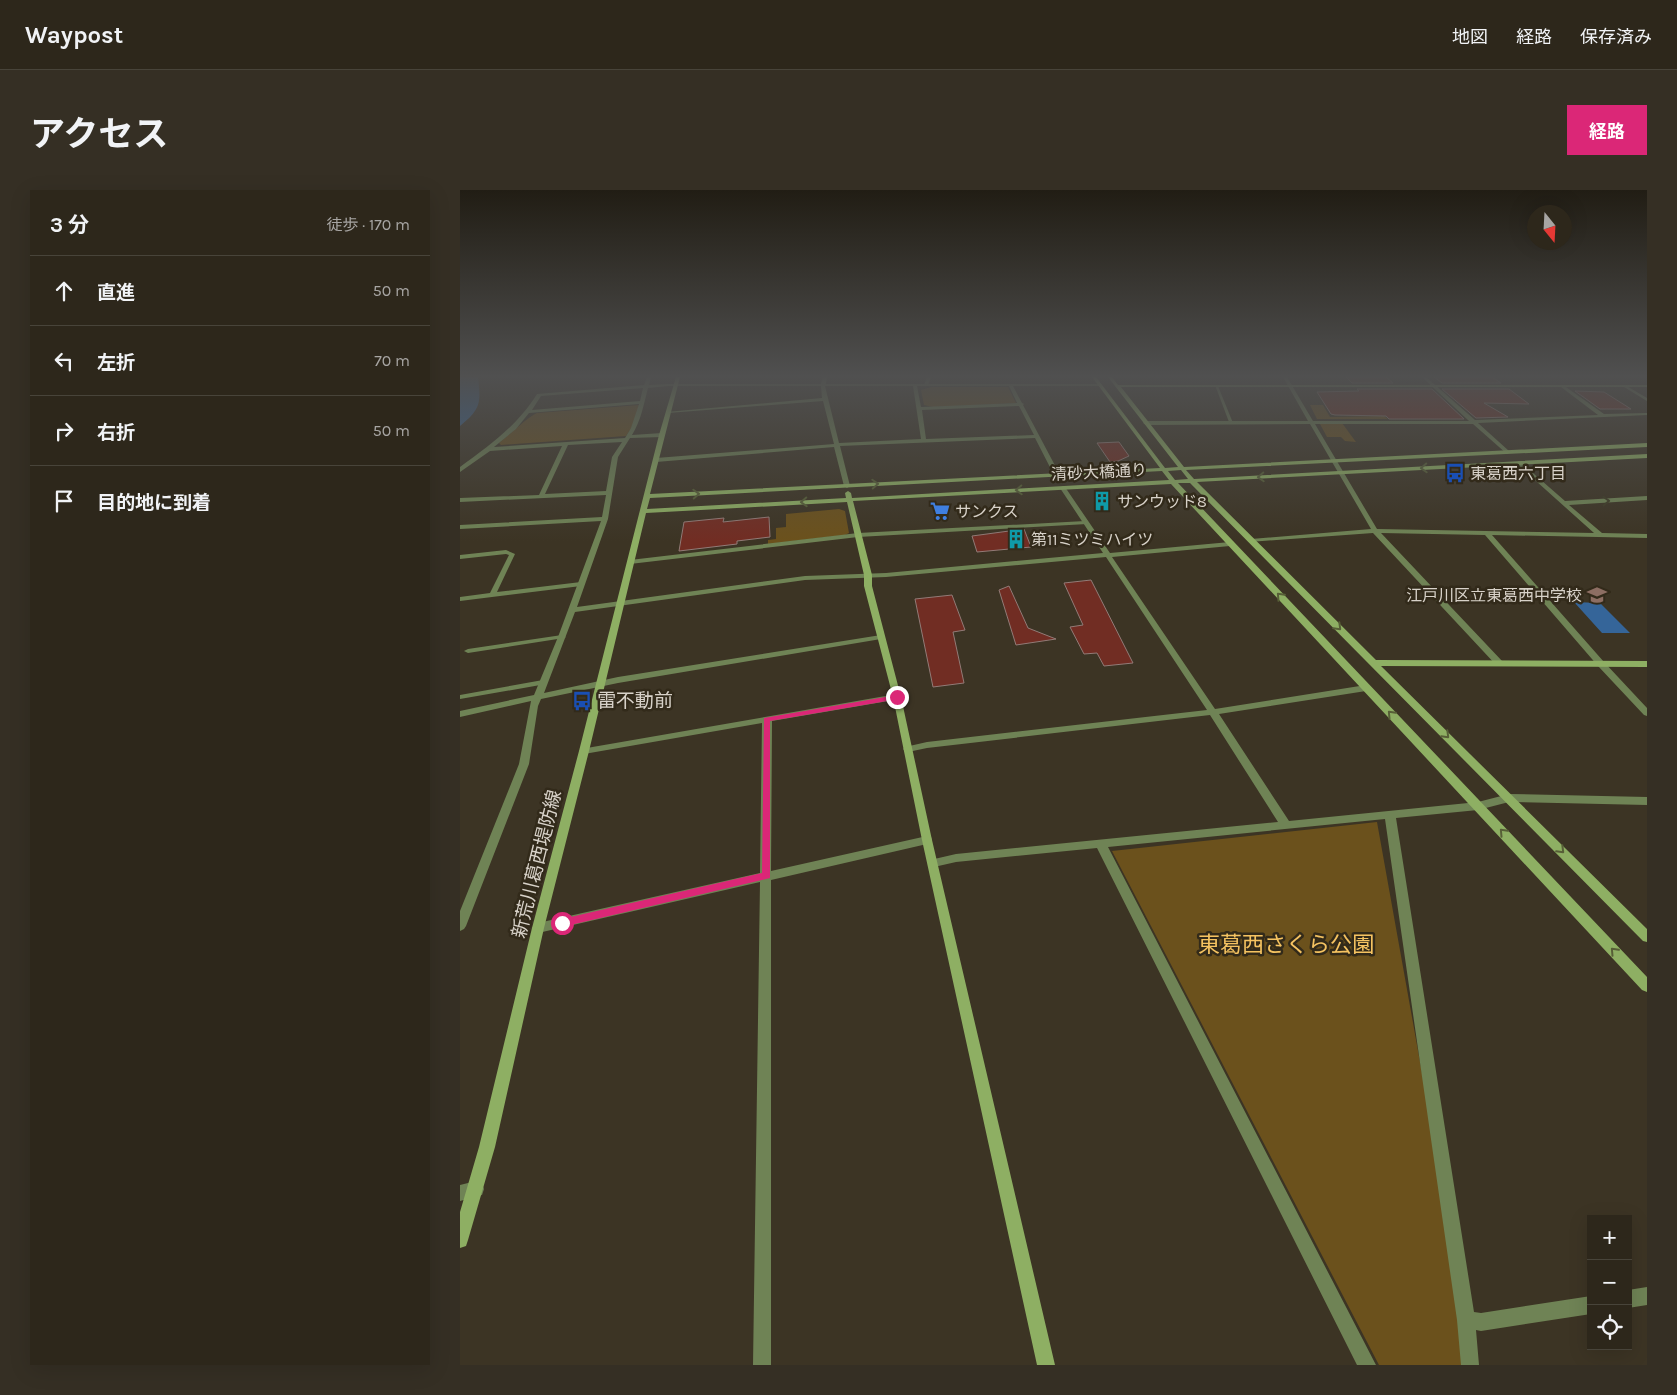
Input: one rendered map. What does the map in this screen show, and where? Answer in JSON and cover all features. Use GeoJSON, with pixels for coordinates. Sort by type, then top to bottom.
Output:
{"type":"FeatureCollection","features":[{"type":"Feature","properties":{"kind":"street"},"geometry":{"type":"LineString","coordinates":[[460,470],[509,432]]}},
{"type":"Feature","properties":{"kind":"street"},"geometry":{"type":"LineString","coordinates":[[460,926],[524,764],[534,706],[562,637],[605,518],[616,457],[631,432]]}},
{"type":"Feature","properties":{"kind":"street"},"geometry":{"type":"LineString","coordinates":[[834,432],[881,637],[897,697],[927,840],[934,863],[1046,1365]]}},
{"type":"Feature","properties":{"kind":"street"},"geometry":{"type":"LineString","coordinates":[[923,432],[924,440]]}},
{"type":"Feature","properties":{"kind":"street"},"geometry":{"type":"LineString","coordinates":[[1035,432],[1057,475]]}},
{"type":"Feature","properties":{"kind":"street"},"geometry":{"type":"LineString","coordinates":[[1134,432],[1173,482],[1230,544],[1647,986]]}},
{"type":"Feature","properties":{"kind":"street"},"geometry":{"type":"LineString","coordinates":[[1153,432],[1192,481],[1647,937]]}},
{"type":"Feature","properties":{"kind":"street"},"geometry":{"type":"LineString","coordinates":[[1317,432],[1375,531],[1500,664]]}},
{"type":"Feature","properties":{"kind":"street"},"geometry":{"type":"LineString","coordinates":[[1484,432],[1507,452]]}},
{"type":"Feature","properties":{"kind":"street"},"geometry":{"type":"LineString","coordinates":[[488,449],[626,439],[662,434]]}},
{"type":"Feature","properties":{"kind":"street","name":"新荒川葛西堤防線"},"geometry":{"type":"LineString","coordinates":[[460,1240],[476,1189],[538,928],[584,751],[662,434]]}},
{"type":"Feature","properties":{"kind":"street"},"geometry":{"type":"LineString","coordinates":[[656,460],[837,445],[1037,436]]}},
{"type":"Feature","properties":{"kind":"street"},"geometry":{"type":"LineString","coordinates":[[541,496],[566,444]]}},
{"type":"Feature","properties":{"kind":"street","name":"清砂大橋通り"},"geometry":{"type":"LineString","coordinates":[[647,496],[1647,445]]}},
{"type":"Feature","properties":{"kind":"street","name":"清砂大橋通り"},"geometry":{"type":"LineString","coordinates":[[643,511],[1647,456]]}},
{"type":"Feature","properties":{"kind":"street"},"geometry":{"type":"LineString","coordinates":[[1519,463],[1600,535]]}},
{"type":"Feature","properties":{"kind":"street"},"geometry":{"type":"LineString","coordinates":[[1063,488],[1213,712],[1285,824]]}},
{"type":"Feature","properties":{"kind":"street"},"geometry":{"type":"LineString","coordinates":[[460,500],[610,493]]}},
{"type":"Feature","properties":{"kind":"street"},"geometry":{"type":"LineString","coordinates":[[1564,503],[1647,498]]}},
{"type":"Feature","properties":{"kind":"street"},"geometry":{"type":"LineString","coordinates":[[460,526],[605,518]]}},
{"type":"Feature","properties":{"kind":"street"},"geometry":{"type":"LineString","coordinates":[[1251,541],[1375,531],[1647,536]]}},
{"type":"Feature","properties":{"kind":"street"},"geometry":{"type":"LineString","coordinates":[[1487,533],[1601,664],[1647,713]]}},
{"type":"Feature","properties":{"kind":"street"},"geometry":{"type":"LineString","coordinates":[[572,610],[805,578],[868,575],[1108,556],[1230,544]]}},
{"type":"Feature","properties":{"kind":"street"},"geometry":{"type":"LineString","coordinates":[[460,714],[600,683],[881,637]]}},
{"type":"Feature","properties":{"kind":"street"},"geometry":{"type":"LineString","coordinates":[[1375,663],[1647,664]]}},
{"type":"Feature","properties":{"kind":"street"},"geometry":{"type":"LineString","coordinates":[[908,749],[927,745],[1213,712],[1366,688]]}},
{"type":"Feature","properties":{"kind":"street"},"geometry":{"type":"LineString","coordinates":[[584,751],[897,697]]}},
{"type":"Feature","properties":{"kind":"street"},"geometry":{"type":"LineString","coordinates":[[762,1365],[767,719]]}},
{"type":"Feature","properties":{"kind":"street"},"geometry":{"type":"LineString","coordinates":[[934,863],[956,858],[1285,824],[1390,816],[1478,806],[1509,798],[1647,801]]}},
{"type":"Feature","properties":{"kind":"street"},"geometry":{"type":"LineString","coordinates":[[1390,816],[1466,1320],[1470,1365]]}},
{"type":"Feature","properties":{"kind":"street"},"geometry":{"type":"LineString","coordinates":[[538,928],[927,840]]}},
{"type":"Feature","properties":{"kind":"street"},"geometry":{"type":"LineString","coordinates":[[1101,844],[1367,1365]]}},
{"type":"Feature","properties":{"kind":"street"},"geometry":{"type":"LineString","coordinates":[[460,1193],[476,1189]]}},
{"type":"Feature","properties":{"kind":"street"},"geometry":{"type":"LineString","coordinates":[[1632,1298],[1647,1296]]}},
{"type":"Feature","properties":{"kind":"street"},"geometry":{"type":"LineString","coordinates":[[1466,1320],[1481,1322],[1587,1306]]}},
{"type":"Feature","properties":{"kind":"lane"},"geometry":{"type":"LineString","coordinates":[[630,562],[858,535],[1085,523]]}},
{"type":"Feature","properties":{"kind":"lane"},"geometry":{"type":"LineString","coordinates":[[460,557],[506,552],[512,554],[492,596]]}},
{"type":"Feature","properties":{"kind":"lane"},"geometry":{"type":"LineString","coordinates":[[460,599],[581,584]]}},
{"type":"Feature","properties":{"kind":"lane"},"geometry":{"type":"LineString","coordinates":[[468,651],[562,637]]}},
{"type":"Feature","properties":{"kind":"lane"},"geometry":{"type":"LineString","coordinates":[[460,697],[544,682]]}},
{"type":"Feature","properties":{"kind":"green space"},"geometry":{"type":"Polygon","coordinates":[[[512,432],[629,432],[626,436],[501,445],[499,443],[512,432]]]}},
{"type":"Feature","properties":{"kind":"green space"},"geometry":{"type":"Polygon","coordinates":[[[1324,432],[1349,432],[1356,442],[1345,441],[1341,437],[1327,437],[1324,432]]]}},
{"type":"Feature","properties":{"kind":"green space"},"geometry":{"type":"Polygon","coordinates":[[[839,509],[845,511],[849,533],[845,535],[768,544],[768,540],[776,539],[776,528],[786,527],[786,514],[839,509]]]}},
{"type":"Feature","properties":{"kind":"green space","name":"東葛西さくら公園"},"geometry":{"type":"Polygon","coordinates":[[[1377,822],[1467,1324],[1468,1365],[1379,1365],[1112,851],[1377,822]]]}},
{"type":"Feature","properties":{"kind":"water"},"geometry":{"type":"Polygon","coordinates":[[[1574,602],[1600,603],[1630,633],[1602,633],[1574,602]]]}},
{"type":"Feature","properties":{"kind":"building"},"geometry":{"type":"Polygon","coordinates":[[[1119,442],[1129,456],[1110,462],[1097,443],[1119,442]]]}},
{"type":"Feature","properties":{"kind":"building"},"geometry":{"type":"Polygon","coordinates":[[[769,517],[770,537],[737,541],[737,544],[679,551],[684,522],[724,518],[723,522],[769,517]]]}},
{"type":"Feature","properties":{"kind":"building"},"geometry":{"type":"Polygon","coordinates":[[[1024,529],[1031,547],[977,552],[972,536],[1024,529]]]}},
{"type":"Feature","properties":{"kind":"building"},"geometry":{"type":"Polygon","coordinates":[[[1091,580],[1133,663],[1104,666],[1097,653],[1084,654],[1070,627],[1083,625],[1064,583],[1091,580]]]}},
{"type":"Feature","properties":{"kind":"building"},"geometry":{"type":"Polygon","coordinates":[[[1009,586],[1028,628],[1056,639],[1016,645],[999,590],[1009,586]]]}},
{"type":"Feature","properties":{"kind":"building"},"geometry":{"type":"Polygon","coordinates":[[[952,595],[965,630],[953,632],[964,683],[933,687],[915,599],[952,595]]]}},
{"type":"Feature","properties":{"kind":"place","name":"東葛西六丁目"},"geometry":{"type":"Point","coordinates":[1455,473]}},
{"type":"Feature","properties":{"kind":"place","name":"サンウッド8"},"geometry":{"type":"Point","coordinates":[1102,501]}},
{"type":"Feature","properties":{"kind":"place","name":"サンクス"},"geometry":{"type":"Point","coordinates":[940,511]}},
{"type":"Feature","properties":{"kind":"place","name":"第11ミツミハイツ"},"geometry":{"type":"Point","coordinates":[1016,539]}},
{"type":"Feature","properties":{"kind":"place","name":"江戸川区立東葛西中学校"},"geometry":{"type":"Point","coordinates":[1597,595]}},
{"type":"Feature","properties":{"kind":"place","name":"雷不動前"},"geometry":{"type":"Point","coordinates":[582,701]}},
{"type":"Feature","properties":{"kind":"route"},"geometry":{"type":"LineString","coordinates":[[562,923],[767,875],[767,719],[897,697]]}}]}
